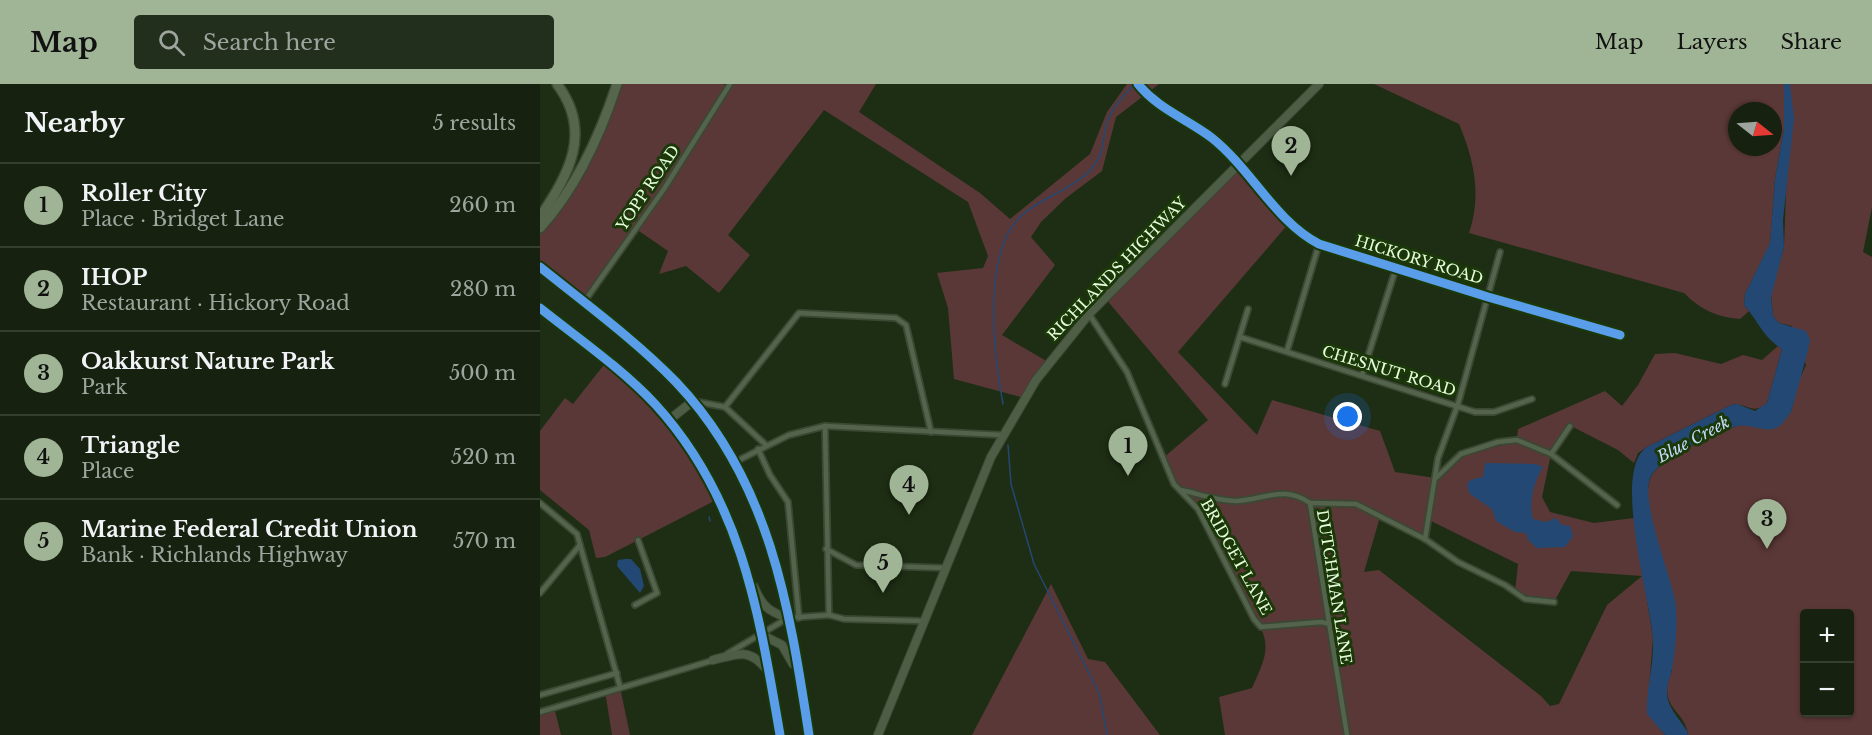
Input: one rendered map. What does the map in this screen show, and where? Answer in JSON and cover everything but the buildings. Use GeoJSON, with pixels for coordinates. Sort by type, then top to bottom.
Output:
{"type":"FeatureCollection","features":[{"type":"Feature","properties":{"kind":"highway"},"geometry":{"type":"LineString","coordinates":[[540,217],[559,189],[573,156],[574,120],[570,105],[557,84]]}},
{"type":"Feature","properties":{"kind":"highway"},"geometry":{"type":"LineString","coordinates":[[540,228],[584,165],[601,130],[617,84]]}},
{"type":"Feature","properties":{"kind":"main road","name":"RICHLANDS HIGHWAY"},"geometry":{"type":"LineString","coordinates":[[878,735],[1002,435],[1048,362],[1089,314],[1319,84]]}},
{"type":"Feature","properties":{"kind":"main road"},"geometry":{"type":"LineString","coordinates":[[540,267],[641,349],[693,401],[735,462],[766,529],[783,585],[809,735]]}},
{"type":"Feature","properties":{"kind":"main road"},"geometry":{"type":"LineString","coordinates":[[540,308],[619,371],[669,420],[720,498],[735,533],[746,570],[780,735]]}},
{"type":"Feature","properties":{"kind":"main road"},"geometry":{"type":"LineString","coordinates":[[669,420],[693,401]]}},
{"type":"Feature","properties":{"kind":"main road"},"geometry":{"type":"LineString","coordinates":[[746,570],[760,601],[770,612],[788,618]]}},
{"type":"Feature","properties":{"kind":"main road"},"geometry":{"type":"LineString","coordinates":[[760,634],[782,645],[789,653],[800,682]]}},
{"type":"Feature","properties":{"kind":"main road"},"geometry":{"type":"LineString","coordinates":[[713,660],[749,654],[758,658],[768,673]]}},
{"type":"Feature","properties":{"kind":"street","name":"YOPP ROAD"},"geometry":{"type":"LineString","coordinates":[[584,302],[664,189],[730,84]]}},
{"type":"Feature","properties":{"kind":"street","name":"HICKORY ROAD"},"geometry":{"type":"LineString","coordinates":[[1138,84],[1154,101],[1211,138],[1239,164],[1302,235],[1319,244],[1488,297],[1620,334]]}},
{"type":"Feature","properties":{"kind":"street"},"geometry":{"type":"LineString","coordinates":[[1287,351],[1319,244]]}},
{"type":"Feature","properties":{"kind":"street"},"geometry":{"type":"LineString","coordinates":[[1425,539],[1438,458],[1458,404],[1500,252]]}},
{"type":"Feature","properties":{"kind":"street"},"geometry":{"type":"LineString","coordinates":[[1362,375],[1396,268]]}},
{"type":"Feature","properties":{"kind":"street"},"geometry":{"type":"LineString","coordinates":[[1225,384],[1248,309]]}},
{"type":"Feature","properties":{"kind":"street"},"geometry":{"type":"LineString","coordinates":[[725,407],[799,313],[896,318],[902,320],[908,332],[931,432]]}},
{"type":"Feature","properties":{"kind":"street","name":"BRIDGET LANE"},"geometry":{"type":"LineString","coordinates":[[1089,314],[1127,372],[1174,484],[1198,509],[1254,619],[1261,627],[1321,622],[1330,624]]}},
{"type":"Feature","properties":{"kind":"street","name":"CHESNUT ROAD"},"geometry":{"type":"LineString","coordinates":[[1240,336],[1475,411],[1494,411],[1532,399]]}},
{"type":"Feature","properties":{"kind":"street"},"geometry":{"type":"LineString","coordinates":[[693,401],[725,407],[766,445]]}},
{"type":"Feature","properties":{"kind":"street"},"geometry":{"type":"LineString","coordinates":[[735,462],[766,445],[800,431],[825,426],[1002,435]]}},
{"type":"Feature","properties":{"kind":"street"},"geometry":{"type":"LineString","coordinates":[[825,426],[829,615]]}},
{"type":"Feature","properties":{"kind":"street"},"geometry":{"type":"LineString","coordinates":[[1551,454],[1570,426]]}},
{"type":"Feature","properties":{"kind":"street"},"geometry":{"type":"LineString","coordinates":[[1436,478],[1461,454],[1498,442],[1517,440],[1551,454],[1617,505]]}},
{"type":"Feature","properties":{"kind":"street"},"geometry":{"type":"LineString","coordinates":[[758,449],[770,475],[788,502],[799,618]]}},
{"type":"Feature","properties":{"kind":"street","name":"DUTCHMAN LANE"},"geometry":{"type":"LineString","coordinates":[[1181,490],[1236,501],[1285,493],[1298,495],[1310,503],[1347,735]]}},
{"type":"Feature","properties":{"kind":"street"},"geometry":{"type":"LineString","coordinates":[[540,503],[577,534],[620,687]]}},
{"type":"Feature","properties":{"kind":"street"},"geometry":{"type":"LineString","coordinates":[[1310,503],[1356,504],[1425,539],[1458,562],[1505,585],[1525,599],[1554,602]]}},
{"type":"Feature","properties":{"kind":"street"},"geometry":{"type":"LineString","coordinates":[[635,604],[647,601],[657,593],[638,540]]}},
{"type":"Feature","properties":{"kind":"street"},"geometry":{"type":"LineString","coordinates":[[540,593],[580,545]]}},
{"type":"Feature","properties":{"kind":"street"},"geometry":{"type":"LineString","coordinates":[[826,549],[856,565],[946,568]]}},
{"type":"Feature","properties":{"kind":"street"},"geometry":{"type":"LineString","coordinates":[[540,712],[713,660],[788,618],[829,615],[846,619],[924,621]]}},
{"type":"Feature","properties":{"kind":"street"},"geometry":{"type":"LineString","coordinates":[[540,695],[616,673]]}},
{"type":"Feature","properties":{"kind":"shaded area"},"geometry":{"type":"Polygon","coordinates":[[[617,84],[723,84],[728,87],[730,84],[876,84],[859,112],[980,193],[1010,219],[1090,154],[1107,112],[1127,84],[1159,84],[1116,117],[1102,171],[1066,198],[1041,222],[1031,237],[1055,265],[1002,335],[1048,362],[1024,398],[954,379],[948,308],[937,273],[983,268],[988,256],[968,202],[824,110],[728,235],[750,255],[719,293],[686,266],[659,274],[668,251],[636,229],[584,302],[540,267],[540,228],[566,194],[617,84]]]}},
{"type":"Feature","properties":{"kind":"shaded area"},"geometry":{"type":"Polygon","coordinates":[[[1374,84],[1784,84],[1782,140],[1782,102],[1728,102],[1728,156],[1779,156],[1770,244],[1745,294],[1744,305],[1749,311],[1740,319],[1724,316],[1703,308],[1684,293],[1469,233],[1476,191],[1469,151],[1459,124],[1374,84]]]}},
{"type":"Feature","properties":{"kind":"shaded area"},"geometry":{"type":"Polygon","coordinates":[[[1790,84],[1872,84],[1872,207],[1863,252],[1872,257],[1872,735],[1688,735],[1686,726],[1669,701],[1667,693],[1672,671],[1647,497],[1649,484],[1657,469],[1690,447],[1737,426],[1747,424],[1767,429],[1791,412],[1798,383],[1806,365],[1792,326],[1779,323],[1773,316],[1771,294],[1784,247],[1790,84]]]}},
{"type":"Feature","properties":{"kind":"shaded area"},"geometry":{"type":"Polygon","coordinates":[[[1239,164],[1290,222],[1178,352],[1257,435],[1272,400],[1380,431],[1395,472],[1435,478],[1461,454],[1517,440],[1518,429],[1605,391],[1622,406],[1638,385],[1655,354],[1675,353],[1721,364],[1743,355],[1762,360],[1778,346],[1782,349],[1767,403],[1762,407],[1753,409],[1731,405],[1647,447],[1638,453],[1634,463],[1618,450],[1571,426],[1551,454],[1542,497],[1550,512],[1594,523],[1634,518],[1653,638],[1647,713],[1665,735],[1225,735],[1219,697],[1252,688],[1263,662],[1264,636],[1198,509],[1174,484],[1163,458],[1208,420],[1105,298],[1239,164]],[[1380,517],[1364,572],[1379,570],[1541,696],[1550,706],[1559,704],[1607,605],[1642,576],[1571,571],[1554,602],[1537,602],[1515,592],[1518,564],[1429,520],[1425,539],[1380,517]]]}},
{"type":"Feature","properties":{"kind":"shaded area"},"geometry":{"type":"Polygon","coordinates":[[[607,361],[669,420],[720,498],[605,557],[596,558],[589,530],[540,490],[540,431],[565,398],[573,404],[607,361]]]}},
{"type":"Feature","properties":{"kind":"shaded area"},"geometry":{"type":"Polygon","coordinates":[[[1051,584],[1088,659],[1105,662],[1160,735],[972,735],[1051,584]]]}},
{"type":"Feature","properties":{"kind":"shaded area"},"geometry":{"type":"Polygon","coordinates":[[[620,687],[630,735],[612,735],[605,691],[620,687]]]}},
{"type":"Feature","properties":{"kind":"shaded area"},"geometry":{"type":"Polygon","coordinates":[[[554,707],[561,735],[540,735],[540,712],[554,707]]]}},
{"type":"Feature","properties":{"kind":"water","name":"Blue Creek"},"geometry":{"type":"Polygon","coordinates":[[[1784,84],[1790,84],[1794,118],[1783,220],[1784,247],[1771,297],[1773,316],[1779,323],[1806,331],[1810,340],[1791,412],[1780,426],[1768,429],[1737,426],[1678,453],[1657,468],[1651,476],[1648,487],[1652,518],[1676,608],[1675,643],[1667,695],[1671,708],[1688,735],[1665,735],[1647,714],[1653,640],[1636,538],[1632,482],[1637,461],[1647,447],[1731,405],[1737,404],[1755,411],[1767,403],[1782,349],[1765,334],[1744,305],[1745,294],[1770,243],[1775,179],[1779,156],[1782,156],[1784,84]]]}},
{"type":"Feature","properties":{"kind":"water"},"geometry":{"type":"Polygon","coordinates":[[[1485,463],[1535,464],[1543,467],[1533,492],[1531,506],[1533,519],[1546,522],[1556,518],[1562,525],[1570,526],[1573,536],[1565,547],[1537,548],[1528,540],[1526,533],[1515,532],[1496,521],[1492,509],[1470,494],[1467,486],[1470,480],[1483,477],[1485,463]]]}},
{"type":"Feature","properties":{"kind":"water"},"geometry":{"type":"Polygon","coordinates":[[[631,559],[640,569],[644,586],[640,593],[617,566],[618,560],[631,559]]]}},
{"type":"Feature","properties":{"kind":"waterway"},"geometry":{"type":"LineString","coordinates":[[1003,404],[994,333],[996,278],[1000,253],[1009,232],[1022,215],[1086,175],[1093,167],[1101,153],[1109,117],[1135,84]]}},
{"type":"Feature","properties":{"kind":"waterway"},"geometry":{"type":"LineString","coordinates":[[1008,445],[1011,484],[1034,564],[1099,693],[1107,735]]}},
{"type":"Feature","properties":{"kind":"waterway"},"geometry":{"type":"LineString","coordinates":[[709,517],[710,521]]}},
{"type":"Feature","properties":{"kind":"cycle path"},"geometry":{"type":"LineString","coordinates":[[1138,84],[1154,100],[1212,138],[1239,164],[1289,222],[1319,244],[1488,297],[1620,335]]}},
{"type":"Feature","properties":{"kind":"cycle path"},"geometry":{"type":"LineString","coordinates":[[540,267],[627,337],[676,382],[708,420],[734,461],[754,503],[783,592],[809,735]]}},
{"type":"Feature","properties":{"kind":"cycle path"},"geometry":{"type":"LineString","coordinates":[[540,308],[614,366],[655,404],[684,440],[708,479],[727,518],[742,559],[764,645],[780,735]]}},
{"type":"Feature","properties":{"kind":"place","name":"IHOP"},"geometry":{"type":"Point","coordinates":[1291,176]}},
{"type":"Feature","properties":{"kind":"place","name":"Roller City"},"geometry":{"type":"Point","coordinates":[1128,476]}},
{"type":"Feature","properties":{"kind":"place","name":"Triangle"},"geometry":{"type":"Point","coordinates":[909,515]}},
{"type":"Feature","properties":{"kind":"place","name":"Oakkurst Nature Park"},"geometry":{"type":"Point","coordinates":[1767,549]}},
{"type":"Feature","properties":{"kind":"place","name":"Marine Federal Credit Union"},"geometry":{"type":"Point","coordinates":[883,593]}}]}
